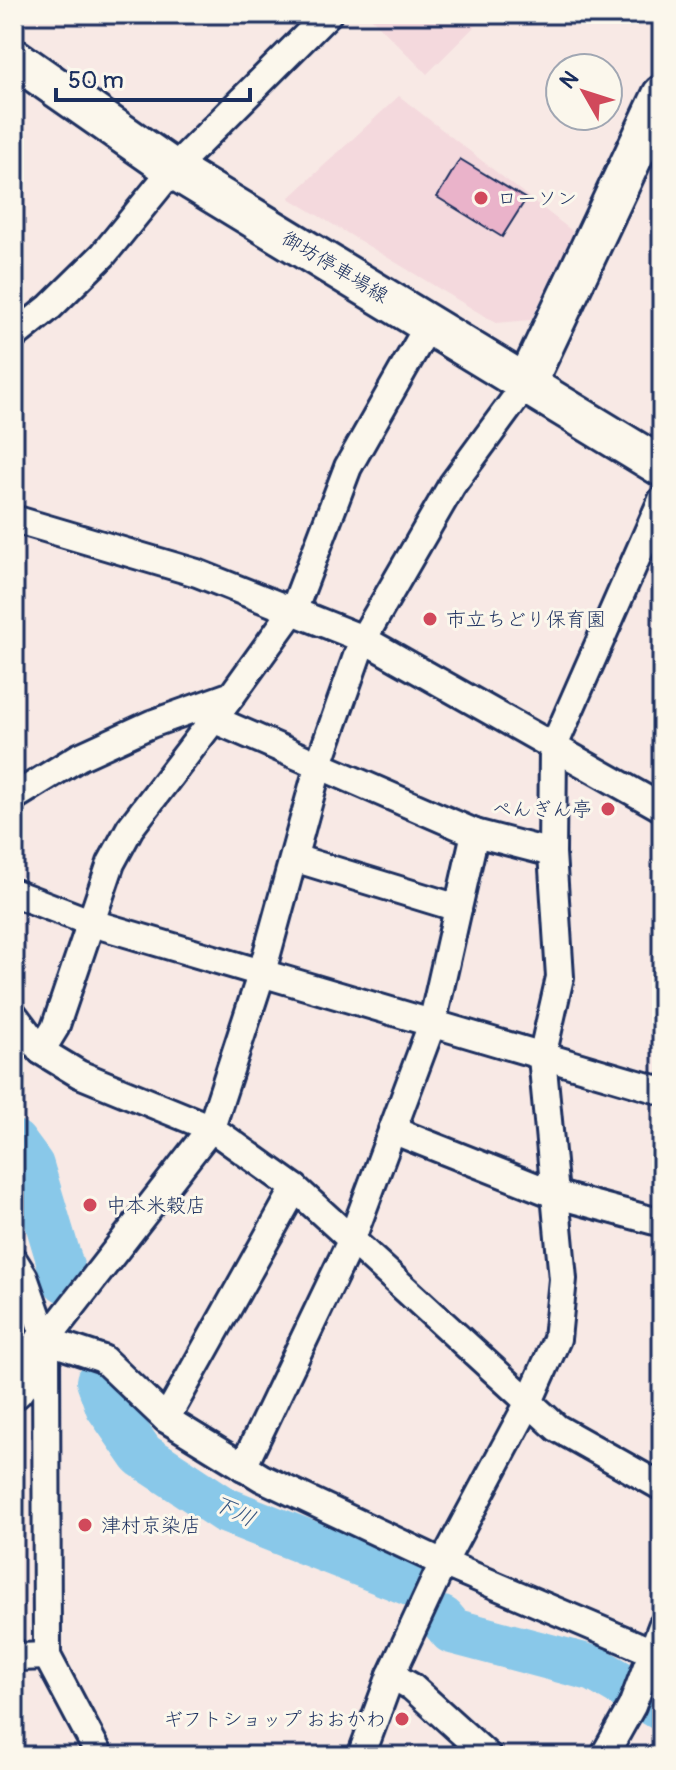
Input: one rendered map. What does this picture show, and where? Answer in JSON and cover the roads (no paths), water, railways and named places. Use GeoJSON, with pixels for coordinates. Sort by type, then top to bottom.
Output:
{"type":"FeatureCollection","features":[{"type":"Feature","properties":{"kind":"main road","name":"御坊停車場線"},"geometry":{"type":"LineString","coordinates":[[14,58],[173,169],[662,467]]}},
{"type":"Feature","properties":{"kind":"main road"},"geometry":{"type":"LineString","coordinates":[[526,384],[662,95]]}},
{"type":"Feature","properties":{"kind":"main road"},"geometry":{"type":"LineString","coordinates":[[14,1389],[32,1323]]}},
{"type":"Feature","properties":{"kind":"street"},"geometry":{"type":"LineString","coordinates":[[14,336],[50,307],[103,255],[173,169],[328,14]]}},
{"type":"Feature","properties":{"kind":"street"},"geometry":{"type":"LineString","coordinates":[[41,1051],[55,1028],[111,863],[130,828],[294,609],[348,467],[429,324]]}},
{"type":"Feature","properties":{"kind":"street"},"geometry":{"type":"LineString","coordinates":[[32,1323],[211,1128],[262,972],[319,764],[363,639],[452,485],[526,384]]}},
{"type":"Feature","properties":{"kind":"street"},"geometry":{"type":"LineString","coordinates":[[361,1756],[391,1675],[443,1563],[528,1404],[557,1339],[563,1279],[542,1057],[560,977],[552,853],[553,748],[662,500]]}},
{"type":"Feature","properties":{"kind":"street"},"geometry":{"type":"LineString","coordinates":[[14,519],[197,573],[363,639],[662,808]]}},
{"type":"Feature","properties":{"kind":"street"},"geometry":{"type":"LineString","coordinates":[[14,797],[79,757],[151,724],[232,695]]}},
{"type":"Feature","properties":{"kind":"street"},"geometry":{"type":"LineString","coordinates":[[213,719],[475,833],[552,853]]}},
{"type":"Feature","properties":{"kind":"street"},"geometry":{"type":"LineString","coordinates":[[243,1467],[351,1241],[432,1024],[475,833]]}},
{"type":"Feature","properties":{"kind":"street"},"geometry":{"type":"LineString","coordinates":[[294,858],[458,908]]}},
{"type":"Feature","properties":{"kind":"street"},"geometry":{"type":"LineString","coordinates":[[14,893],[92,923],[662,1091]]}},
{"type":"Feature","properties":{"kind":"street"},"geometry":{"type":"LineString","coordinates":[[14,1015],[41,1051],[79,1074],[211,1128],[295,1188],[557,1428],[662,1487]]}},
{"type":"Feature","properties":{"kind":"street"},"geometry":{"type":"LineString","coordinates":[[392,1130],[554,1194],[662,1223]]}},
{"type":"Feature","properties":{"kind":"street"},"geometry":{"type":"LineString","coordinates":[[166,1419],[295,1188]]}},
{"type":"Feature","properties":{"kind":"street"},"geometry":{"type":"LineString","coordinates":[[14,1261],[32,1323],[47,1656],[100,1756]]}},
{"type":"Feature","properties":{"kind":"street"},"geometry":{"type":"LineString","coordinates":[[32,1323],[103,1359],[166,1419],[243,1467],[653,1660]]}},
{"type":"Feature","properties":{"kind":"street"},"geometry":{"type":"LineString","coordinates":[[604,1756],[653,1660],[662,1626]]}},
{"type":"Feature","properties":{"kind":"street"},"geometry":{"type":"LineString","coordinates":[[14,1652],[20,1657],[47,1656]]}},
{"type":"Feature","properties":{"kind":"street"},"geometry":{"type":"LineString","coordinates":[[391,1675],[412,1687],[488,1756]]}},
{"type":"Feature","properties":{"kind":"waterway","name":"下川"},"geometry":{"type":"LineString","coordinates":[[14,1143],[31,1166],[65,1280]]}},
{"type":"Feature","properties":{"kind":"waterway","name":"下川"},"geometry":{"type":"LineString","coordinates":[[99,1381],[108,1406],[142,1455],[225,1510],[415,1585]]}},
{"type":"Feature","properties":{"kind":"waterway","name":"下川"},"geometry":{"type":"LineString","coordinates":[[442,1619],[452,1631],[595,1669],[662,1708]]}},
{"type":"Feature","properties":{"kind":"place","name":"ローソン"},"geometry":{"type":"Point","coordinates":[481,198]}},
{"type":"Feature","properties":{"kind":"place","name":"市立ちどり保育園"},"geometry":{"type":"Point","coordinates":[430,619]}},
{"type":"Feature","properties":{"kind":"place","name":"ぺんぎん亭"},"geometry":{"type":"Point","coordinates":[608,809]}},
{"type":"Feature","properties":{"kind":"place","name":"中本米穀店"},"geometry":{"type":"Point","coordinates":[90,1205]}},
{"type":"Feature","properties":{"kind":"place","name":"津村京染店"},"geometry":{"type":"Point","coordinates":[85,1525]}},
{"type":"Feature","properties":{"kind":"place","name":"ギフトショップ おおかわ"},"geometry":{"type":"Point","coordinates":[402,1719]}}]}
